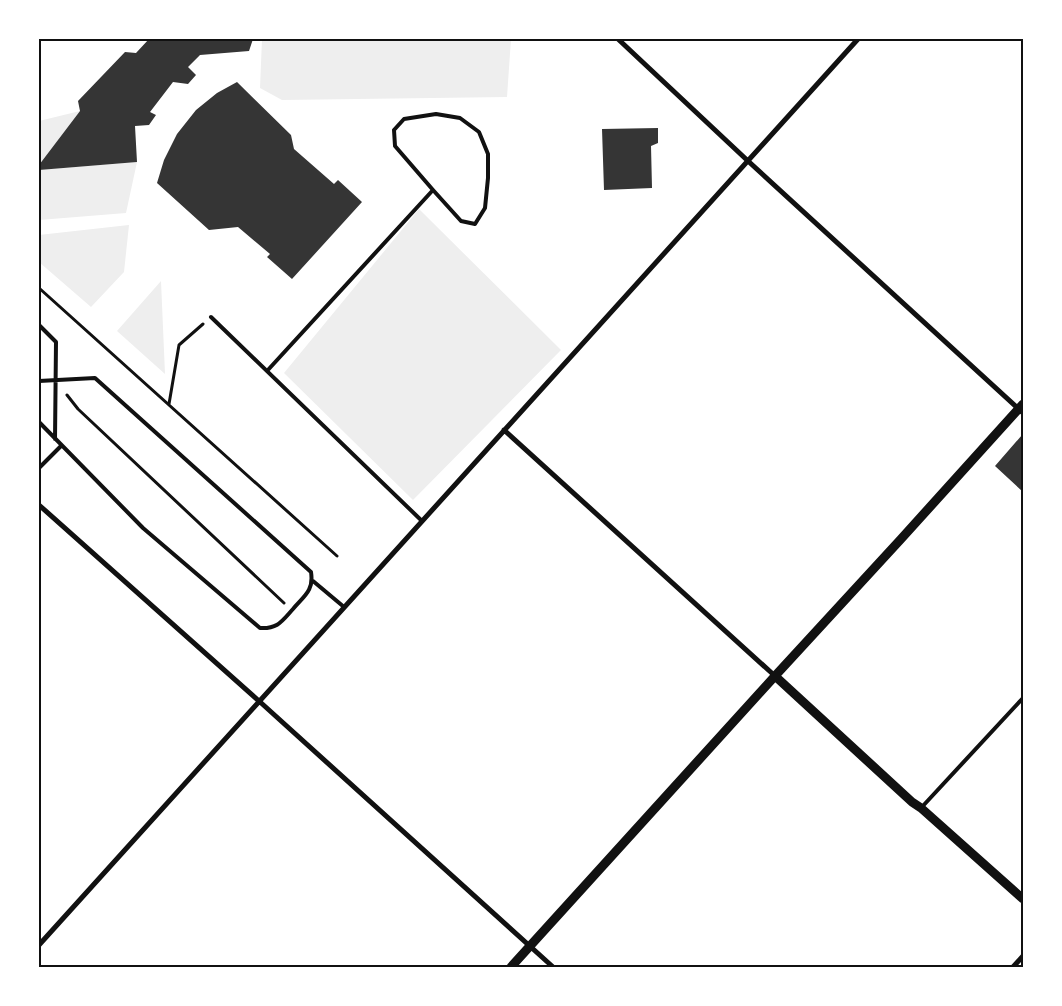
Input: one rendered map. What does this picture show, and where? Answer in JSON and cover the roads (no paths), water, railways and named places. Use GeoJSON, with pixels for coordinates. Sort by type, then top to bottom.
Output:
{"type":"FeatureCollection","features":[{"type":"Feature","properties":{"kind":"street"},"geometry":{"type":"LineString","coordinates":[[511,967],[1022,408],[748,161],[618,39]]}},
{"type":"Feature","properties":{"kind":"street"},"geometry":{"type":"LineString","coordinates":[[39,945],[858,39]]}},
{"type":"Feature","properties":{"kind":"street"},"geometry":{"type":"LineString","coordinates":[[504,430],[912,802],[1023,899]]}},
{"type":"Feature","properties":{"kind":"street"},"geometry":{"type":"LineString","coordinates":[[39,505],[553,967]]}},
{"type":"Feature","properties":{"kind":"street"},"geometry":{"type":"LineString","coordinates":[[1013,967],[1023,956]]}},
{"type":"Feature","properties":{"kind":"lane"},"geometry":{"type":"LineString","coordinates":[[436,114],[460,118],[479,132],[488,154],[488,178],[484,208],[475,224],[461,221],[433,190],[395,146],[394,130],[404,119],[436,114]]}},
{"type":"Feature","properties":{"kind":"lane"},"geometry":{"type":"LineString","coordinates":[[267,371],[433,190]]}},
{"type":"Feature","properties":{"kind":"lane"},"geometry":{"type":"LineString","coordinates":[[211,317],[422,521]]}},
{"type":"Feature","properties":{"kind":"lane"},"geometry":{"type":"LineString","coordinates":[[39,325],[56,342],[55,439]]}},
{"type":"Feature","properties":{"kind":"lane"},"geometry":{"type":"LineString","coordinates":[[39,381],[95,378],[311,572],[313,582],[308,593],[284,621],[269,628],[260,628],[142,528],[39,422]]}},
{"type":"Feature","properties":{"kind":"lane"},"geometry":{"type":"LineString","coordinates":[[39,468],[61,446]]}},
{"type":"Feature","properties":{"kind":"lane"},"geometry":{"type":"LineString","coordinates":[[313,582],[344,607]]}},
{"type":"Feature","properties":{"kind":"lane"},"geometry":{"type":"LineString","coordinates":[[921,808],[1023,698]]}}]}
